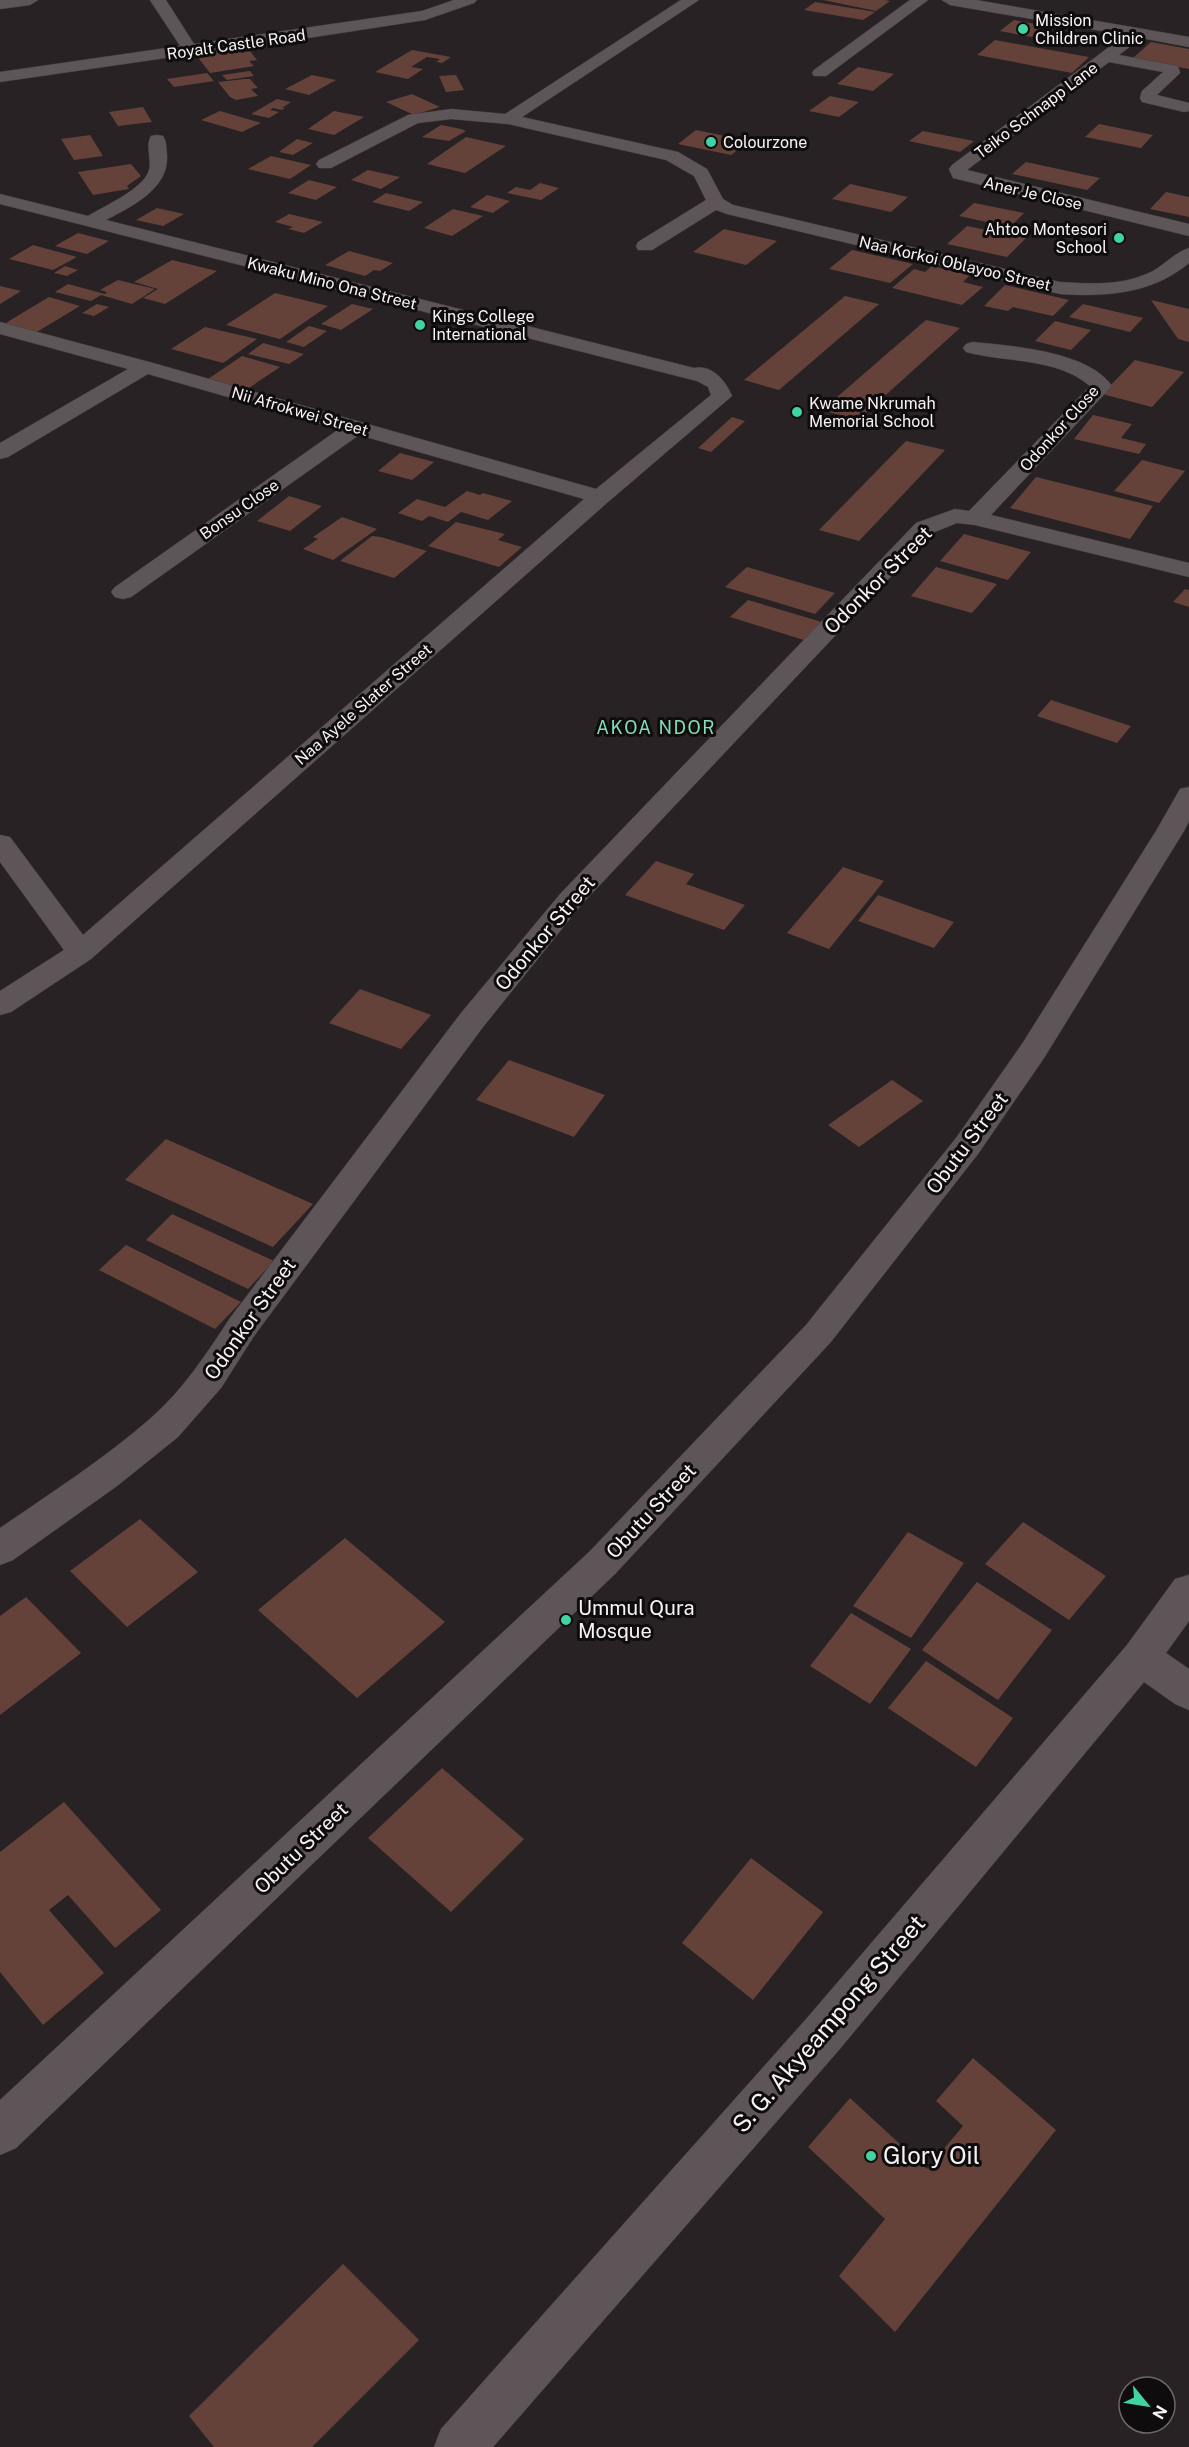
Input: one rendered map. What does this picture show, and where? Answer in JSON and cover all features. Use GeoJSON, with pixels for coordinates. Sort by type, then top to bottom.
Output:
{"type":"FeatureCollection","features":[{"type":"Feature","properties":{"kind":"street"},"geometry":{"type":"LineString","coordinates":[[0,4],[30,0]]}},
{"type":"Feature","properties":{"kind":"street"},"geometry":{"type":"LineString","coordinates":[[158,0],[191,51]]}},
{"type":"Feature","properties":{"kind":"street","name":"Royalt Castle Road"},"geometry":{"type":"LineString","coordinates":[[0,77],[191,51],[425,15],[469,0]]}},
{"type":"Feature","properties":{"kind":"street"},"geometry":{"type":"LineString","coordinates":[[508,119],[691,0]]}},
{"type":"Feature","properties":{"kind":"street"},"geometry":{"type":"LineString","coordinates":[[819,73],[920,0]]}},
{"type":"Feature","properties":{"kind":"street"},"geometry":{"type":"LineString","coordinates":[[950,0],[1189,42]]}},
{"type":"Feature","properties":{"kind":"street","name":"Teiko Schnapp Lane"},"geometry":{"type":"LineString","coordinates":[[963,165],[1138,33]]}},
{"type":"Feature","properties":{"kind":"street"},"geometry":{"type":"LineString","coordinates":[[1106,57],[1172,69],[1172,73],[1148,95],[1148,98],[1184,106]]}},
{"type":"Feature","properties":{"kind":"street"},"geometry":{"type":"LineString","coordinates":[[325,164],[414,119],[451,114],[508,119],[649,149],[672,156],[701,173],[716,202],[645,246]]}},
{"type":"Feature","properties":{"kind":"street"},"geometry":{"type":"LineString","coordinates":[[90,222],[142,190],[153,180],[158,171],[157,140]]}},
{"type":"Feature","properties":{"kind":"street","name":"Aner Je Close"},"geometry":{"type":"LineString","coordinates":[[963,165],[958,169],[959,174],[966,177],[1189,230]]}},
{"type":"Feature","properties":{"kind":"street","name":"Kwaku Mino Ona Street"},"geometry":{"type":"LineString","coordinates":[[0,199],[696,375],[699,373],[717,384],[722,396]]}},
{"type":"Feature","properties":{"kind":"street","name":"Naa Korkoi Oblayoo Street"},"geometry":{"type":"LineString","coordinates":[[716,202],[727,209],[1060,288],[1088,290],[1138,285],[1160,276],[1189,254]]}},
{"type":"Feature","properties":{"kind":"street","name":"Nii Afrokwei Street"},"geometry":{"type":"LineString","coordinates":[[0,328],[146,367],[600,497]]}},
{"type":"Feature","properties":{"kind":"street","name":"Odonkor Close"},"geometry":{"type":"LineString","coordinates":[[973,348],[1052,360],[1096,379],[1102,386],[975,518]]}},
{"type":"Feature","properties":{"kind":"street"},"geometry":{"type":"LineString","coordinates":[[0,452],[146,367]]}},
{"type":"Feature","properties":{"kind":"street","name":"Naa Ayele Slater Street"},"geometry":{"type":"LineString","coordinates":[[0,1005],[81,952],[600,497],[722,396]]}},
{"type":"Feature","properties":{"kind":"street","name":"Bonsu Close"},"geometry":{"type":"LineString","coordinates":[[123,592],[356,427]]}},
{"type":"Feature","properties":{"kind":"street","name":"Odonkor Street"},"geometry":{"type":"LineString","coordinates":[[0,1549],[104,1475],[165,1427],[209,1378],[242,1327],[472,1020],[571,899],[924,528],[955,516],[975,518],[1189,570]]}},
{"type":"Feature","properties":{"kind":"street","name":"Obutu Street"},"geometry":{"type":"LineString","coordinates":[[0,2132],[602,1563],[818,1334],[967,1146],[1034,1051],[1170,831],[1189,795]]}},
{"type":"Feature","properties":{"kind":"street"},"geometry":{"type":"LineString","coordinates":[[0,843],[81,952]]}},
{"type":"Feature","properties":{"kind":"street","name":"S. G. Akyeampong Street"},"geometry":{"type":"LineString","coordinates":[[459,2447],[823,2034],[1141,1657],[1189,1591]]}},
{"type":"Feature","properties":{"kind":"street"},"geometry":{"type":"LineString","coordinates":[[1141,1657],[1189,1692]]}},
{"type":"Feature","properties":{"kind":"building"},"geometry":{"type":"Polygon","coordinates":[[[823,0],[885,0],[890,1],[876,11],[823,0]]]}},
{"type":"Feature","properties":{"kind":"building"},"geometry":{"type":"Polygon","coordinates":[[[815,2],[875,12],[863,20],[804,10],[815,2]]]}},
{"type":"Feature","properties":{"kind":"building","name":"Mission Children Clinic"},"geometry":{"type":"Polygon","coordinates":[[[1014,20],[1046,26],[1032,37],[1000,31],[1014,20]]]}},
{"type":"Feature","properties":{"kind":"building"},"geometry":{"type":"Polygon","coordinates":[[[995,40],[1089,57],[1072,73],[977,55],[995,40]]]}},
{"type":"Feature","properties":{"kind":"building"},"geometry":{"type":"Polygon","coordinates":[[[1151,42],[1189,49],[1189,69],[1133,58],[1151,42]]]}},
{"type":"Feature","properties":{"kind":"building"},"geometry":{"type":"Polygon","coordinates":[[[239,49],[242,53],[250,51],[257,60],[249,61],[254,66],[210,73],[196,55],[239,49]]]}},
{"type":"Feature","properties":{"kind":"building"},"geometry":{"type":"Polygon","coordinates":[[[412,50],[451,57],[442,63],[436,62],[440,59],[427,57],[411,67],[423,69],[408,79],[375,72],[412,50]]]}},
{"type":"Feature","properties":{"kind":"building"},"geometry":{"type":"Polygon","coordinates":[[[858,67],[894,74],[873,91],[837,84],[858,67]]]}},
{"type":"Feature","properties":{"kind":"building"},"geometry":{"type":"Polygon","coordinates":[[[250,71],[254,76],[227,80],[222,75],[250,71]]]}},
{"type":"Feature","properties":{"kind":"building"},"geometry":{"type":"Polygon","coordinates":[[[207,73],[214,81],[174,87],[167,79],[207,73]]]}},
{"type":"Feature","properties":{"kind":"building"},"geometry":{"type":"Polygon","coordinates":[[[312,75],[336,80],[309,95],[285,89],[312,75]]]}},
{"type":"Feature","properties":{"kind":"building"},"geometry":{"type":"Polygon","coordinates":[[[456,75],[464,90],[446,92],[439,76],[456,75]]]}},
{"type":"Feature","properties":{"kind":"building"},"geometry":{"type":"Polygon","coordinates":[[[250,79],[258,88],[251,89],[258,96],[236,100],[230,97],[218,82],[250,79]]]}},
{"type":"Feature","properties":{"kind":"building"},"geometry":{"type":"Polygon","coordinates":[[[412,94],[440,107],[414,115],[386,102],[412,94]]]}},
{"type":"Feature","properties":{"kind":"building"},"geometry":{"type":"Polygon","coordinates":[[[830,96],[859,102],[839,117],[809,111],[830,96]]]}},
{"type":"Feature","properties":{"kind":"building"},"geometry":{"type":"Polygon","coordinates":[[[277,99],[291,102],[282,110],[273,108],[270,110],[279,112],[269,118],[251,114],[277,99]]]}},
{"type":"Feature","properties":{"kind":"building"},"geometry":{"type":"Polygon","coordinates":[[[143,107],[152,122],[118,126],[109,112],[143,107]]]}},
{"type":"Feature","properties":{"kind":"building"},"geometry":{"type":"Polygon","coordinates":[[[220,111],[261,123],[242,132],[201,120],[220,111]]]}},
{"type":"Feature","properties":{"kind":"building"},"geometry":{"type":"Polygon","coordinates":[[[334,111],[364,117],[334,135],[308,129],[334,111]]]}},
{"type":"Feature","properties":{"kind":"building"},"geometry":{"type":"Polygon","coordinates":[[[1099,124],[1153,135],[1141,148],[1085,137],[1099,124]]]}},
{"type":"Feature","properties":{"kind":"building"},"geometry":{"type":"Polygon","coordinates":[[[441,125],[466,131],[449,141],[422,137],[441,125]]]}},
{"type":"Feature","properties":{"kind":"building"},"geometry":{"type":"Polygon","coordinates":[[[696,130],[749,141],[731,155],[678,144],[696,130]]]}},
{"type":"Feature","properties":{"kind":"building"},"geometry":{"type":"Polygon","coordinates":[[[923,131],[974,141],[960,152],[909,141],[923,131]]]}},
{"type":"Feature","properties":{"kind":"building"},"geometry":{"type":"Polygon","coordinates":[[[90,135],[103,156],[74,160],[61,139],[90,135]]]}},
{"type":"Feature","properties":{"kind":"building"},"geometry":{"type":"Polygon","coordinates":[[[466,137],[506,146],[465,173],[427,164],[466,137]]]}},
{"type":"Feature","properties":{"kind":"building"},"geometry":{"type":"Polygon","coordinates":[[[297,139],[313,143],[293,155],[279,152],[297,139]]]}},
{"type":"Feature","properties":{"kind":"building"},"geometry":{"type":"Polygon","coordinates":[[[271,156],[311,165],[290,179],[248,169],[271,156]]]}},
{"type":"Feature","properties":{"kind":"building"},"geometry":{"type":"Polygon","coordinates":[[[1026,162],[1100,178],[1087,190],[1012,174],[1026,162]]]}},
{"type":"Feature","properties":{"kind":"building"},"geometry":{"type":"Polygon","coordinates":[[[131,164],[141,176],[127,186],[129,189],[93,195],[78,172],[131,164]]]}},
{"type":"Feature","properties":{"kind":"building"},"geometry":{"type":"Polygon","coordinates":[[[368,170],[400,177],[381,189],[351,180],[368,170]]]}},
{"type":"Feature","properties":{"kind":"building"},"geometry":{"type":"Polygon","coordinates":[[[309,180],[337,187],[316,200],[288,193],[309,180]]]}},
{"type":"Feature","properties":{"kind":"building"},"geometry":{"type":"Polygon","coordinates":[[[540,183],[559,188],[541,200],[507,193],[516,187],[530,190],[540,183]]]}},
{"type":"Feature","properties":{"kind":"building"},"geometry":{"type":"Polygon","coordinates":[[[850,184],[908,197],[891,212],[832,199],[850,184]]]}},
{"type":"Feature","properties":{"kind":"building"},"geometry":{"type":"Polygon","coordinates":[[[1166,192],[1189,197],[1189,217],[1150,209],[1166,192]]]}},
{"type":"Feature","properties":{"kind":"building"},"geometry":{"type":"Polygon","coordinates":[[[386,193],[423,202],[409,211],[372,202],[386,193]]]}},
{"type":"Feature","properties":{"kind":"building"},"geometry":{"type":"Polygon","coordinates":[[[487,195],[510,201],[493,213],[470,207],[487,195]]]}},
{"type":"Feature","properties":{"kind":"building"},"geometry":{"type":"Polygon","coordinates":[[[974,203],[1024,213],[1010,227],[959,216],[974,203]]]}},
{"type":"Feature","properties":{"kind":"building"},"geometry":{"type":"Polygon","coordinates":[[[157,208],[184,214],[163,226],[136,220],[157,208]]]}},
{"type":"Feature","properties":{"kind":"building"},"geometry":{"type":"Polygon","coordinates":[[[453,209],[483,216],[452,236],[424,228],[453,209]]]}},
{"type":"Feature","properties":{"kind":"building"},"geometry":{"type":"Polygon","coordinates":[[[289,214],[323,222],[304,233],[288,229],[293,227],[275,222],[289,214]]]}},
{"type":"Feature","properties":{"kind":"building"},"geometry":{"type":"Polygon","coordinates":[[[967,226],[1026,238],[1007,257],[947,244],[967,226]]]}},
{"type":"Feature","properties":{"kind":"building"},"geometry":{"type":"Polygon","coordinates":[[[724,229],[777,241],[746,265],[693,252],[724,229]]]}},
{"type":"Feature","properties":{"kind":"building"},"geometry":{"type":"Polygon","coordinates":[[[78,233],[109,241],[87,254],[55,246],[78,233]]]}},
{"type":"Feature","properties":{"kind":"building"},"geometry":{"type":"Polygon","coordinates":[[[33,245],[77,257],[53,270],[9,259],[33,245]]]}},
{"type":"Feature","properties":{"kind":"building"},"geometry":{"type":"Polygon","coordinates":[[[852,250],[913,264],[890,283],[829,269],[852,250]]]}},
{"type":"Feature","properties":{"kind":"building"},"geometry":{"type":"Polygon","coordinates":[[[349,251],[393,263],[365,276],[325,265],[349,251]]]}},
{"type":"Feature","properties":{"kind":"building"},"geometry":{"type":"Polygon","coordinates":[[[172,260],[217,271],[165,304],[143,298],[158,289],[134,282],[172,260]]]}},
{"type":"Feature","properties":{"kind":"building"},"geometry":{"type":"Polygon","coordinates":[[[65,266],[78,270],[67,276],[54,273],[65,266]]]}},
{"type":"Feature","properties":{"kind":"building"},"geometry":{"type":"Polygon","coordinates":[[[932,266],[970,275],[963,282],[983,287],[962,305],[892,288],[914,269],[925,272],[932,266]]]}},
{"type":"Feature","properties":{"kind":"building"},"geometry":{"type":"Polygon","coordinates":[[[118,280],[155,289],[132,304],[101,295],[91,301],[55,292],[68,284],[105,294],[107,292],[100,290],[118,280]]]}},
{"type":"Feature","properties":{"kind":"building"},"geometry":{"type":"Polygon","coordinates":[[[1005,285],[1069,300],[1053,316],[1013,307],[1008,311],[984,306],[1005,285]]]}},
{"type":"Feature","properties":{"kind":"building"},"geometry":{"type":"Polygon","coordinates":[[[0,286],[21,291],[0,304],[0,286]]]}},
{"type":"Feature","properties":{"kind":"building"},"geometry":{"type":"Polygon","coordinates":[[[275,293],[328,306],[280,339],[226,325],[275,293]]]}},
{"type":"Feature","properties":{"kind":"building"},"geometry":{"type":"Polygon","coordinates":[[[845,296],[879,304],[779,390],[744,380],[845,296]]]}},
{"type":"Feature","properties":{"kind":"building"},"geometry":{"type":"Polygon","coordinates":[[[49,297],[80,306],[35,333],[4,324],[49,297]]]}},
{"type":"Feature","properties":{"kind":"building"},"geometry":{"type":"Polygon","coordinates":[[[1151,300],[1189,309],[1189,342],[1178,339],[1151,300]]]}},
{"type":"Feature","properties":{"kind":"building"},"geometry":{"type":"Polygon","coordinates":[[[97,304],[109,307],[94,316],[82,313],[97,304]]]}},
{"type":"Feature","properties":{"kind":"building"},"geometry":{"type":"Polygon","coordinates":[[[352,304],[373,309],[341,330],[321,324],[352,304]]]}},
{"type":"Feature","properties":{"kind":"building"},"geometry":{"type":"Polygon","coordinates":[[[1083,304],[1143,318],[1130,332],[1069,317],[1083,304]]]}},
{"type":"Feature","properties":{"kind":"building"},"geometry":{"type":"Polygon","coordinates":[[[926,320],[960,328],[858,420],[822,410],[926,320]]]}},
{"type":"Feature","properties":{"kind":"building"},"geometry":{"type":"Polygon","coordinates":[[[1055,321],[1091,330],[1071,350],[1035,341],[1055,321]]]}},
{"type":"Feature","properties":{"kind":"building"},"geometry":{"type":"Polygon","coordinates":[[[309,326],[327,331],[304,347],[286,342],[309,326]]]}},
{"type":"Feature","properties":{"kind":"building"},"geometry":{"type":"Polygon","coordinates":[[[205,327],[257,339],[223,363],[171,349],[205,327]]]}},
{"type":"Feature","properties":{"kind":"building"},"geometry":{"type":"Polygon","coordinates":[[[263,343],[304,354],[289,364],[248,354],[263,343]]]}},
{"type":"Feature","properties":{"kind":"building"},"geometry":{"type":"Polygon","coordinates":[[[242,356],[280,367],[246,390],[208,379],[242,356]]]}},
{"type":"Feature","properties":{"kind":"building"},"geometry":{"type":"Polygon","coordinates":[[[1135,360],[1184,372],[1152,407],[1102,394],[1135,360]]]}},
{"type":"Feature","properties":{"kind":"building"},"geometry":{"type":"Polygon","coordinates":[[[1093,415],[1132,424],[1121,438],[1146,444],[1139,454],[1074,439],[1093,415]]]}},
{"type":"Feature","properties":{"kind":"building"},"geometry":{"type":"Polygon","coordinates":[[[732,417],[745,421],[711,452],[698,448],[732,417]]]}},
{"type":"Feature","properties":{"kind":"building"},"geometry":{"type":"Polygon","coordinates":[[[906,441],[945,450],[859,541],[819,530],[906,441]]]}},
{"type":"Feature","properties":{"kind":"building"},"geometry":{"type":"Polygon","coordinates":[[[400,453],[434,462],[412,480],[378,471],[400,453]]]}},
{"type":"Feature","properties":{"kind":"building"},"geometry":{"type":"Polygon","coordinates":[[[1142,460],[1185,471],[1159,503],[1114,491],[1142,460]]]}},
{"type":"Feature","properties":{"kind":"building"},"geometry":{"type":"Polygon","coordinates":[[[1036,477],[1153,506],[1130,539],[1010,508],[1036,477]]]}},
{"type":"Feature","properties":{"kind":"building"},"geometry":{"type":"Polygon","coordinates":[[[467,491],[512,501],[488,520],[461,512],[448,522],[429,516],[422,521],[398,513],[417,499],[445,507],[467,491]]]}},
{"type":"Feature","properties":{"kind":"building"},"geometry":{"type":"Polygon","coordinates":[[[289,496],[322,506],[290,531],[257,521],[289,496]]]}},
{"type":"Feature","properties":{"kind":"building"},"geometry":{"type":"Polygon","coordinates":[[[342,517],[377,529],[333,560],[303,549],[318,539],[313,537],[342,517]]]}},
{"type":"Feature","properties":{"kind":"building"},"geometry":{"type":"Polygon","coordinates":[[[456,522],[505,534],[498,540],[522,547],[499,567],[428,546],[456,522]]]}},
{"type":"Feature","properties":{"kind":"building"},"geometry":{"type":"Polygon","coordinates":[[[964,534],[1031,552],[1008,580],[940,561],[964,534]]]}},
{"type":"Feature","properties":{"kind":"building"},"geometry":{"type":"Polygon","coordinates":[[[372,536],[427,551],[394,578],[340,561],[372,536]]]}},
{"type":"Feature","properties":{"kind":"building"},"geometry":{"type":"Polygon","coordinates":[[[747,567],[835,593],[815,614],[725,587],[747,567]]]}},
{"type":"Feature","properties":{"kind":"building"},"geometry":{"type":"Polygon","coordinates":[[[936,567],[997,584],[972,613],[911,596],[936,567]]]}},
{"type":"Feature","properties":{"kind":"building"},"geometry":{"type":"Polygon","coordinates":[[[1185,589],[1189,590],[1189,607],[1173,602],[1185,589]]]}},
{"type":"Feature","properties":{"kind":"building"},"geometry":{"type":"Polygon","coordinates":[[[748,600],[825,623],[807,641],[730,617],[748,600]]]}},
{"type":"Feature","properties":{"kind":"building"},"geometry":{"type":"Polygon","coordinates":[[[1051,700],[1131,726],[1117,743],[1037,716],[1051,700]]]}},
{"type":"Feature","properties":{"kind":"building"},"geometry":{"type":"Polygon","coordinates":[[[656,861],[694,874],[686,884],[745,905],[724,930],[625,895],[656,861]]]}},
{"type":"Feature","properties":{"kind":"building"},"geometry":{"type":"Polygon","coordinates":[[[843,867],[884,881],[829,949],[787,933],[843,867]]]}},
{"type":"Feature","properties":{"kind":"building"},"geometry":{"type":"Polygon","coordinates":[[[878,895],[954,922],[934,948],[858,921],[878,895]]]}},
{"type":"Feature","properties":{"kind":"building"},"geometry":{"type":"Polygon","coordinates":[[[360,989],[431,1015],[401,1049],[329,1023],[360,989]]]}},
{"type":"Feature","properties":{"kind":"building"},"geometry":{"type":"Polygon","coordinates":[[[509,1060],[605,1095],[574,1137],[476,1100],[509,1060]]]}},
{"type":"Feature","properties":{"kind":"building"},"geometry":{"type":"Polygon","coordinates":[[[892,1080],[923,1101],[859,1147],[828,1125],[892,1080]]]}},
{"type":"Feature","properties":{"kind":"building"},"geometry":{"type":"Polygon","coordinates":[[[166,1139],[313,1204],[273,1247],[125,1180],[166,1139]]]}},
{"type":"Feature","properties":{"kind":"building"},"geometry":{"type":"Polygon","coordinates":[[[172,1214],[274,1261],[248,1289],[146,1240],[172,1214]]]}},
{"type":"Feature","properties":{"kind":"building"},"geometry":{"type":"Polygon","coordinates":[[[126,1245],[241,1302],[215,1329],[99,1270],[126,1245]]]}},
{"type":"Feature","properties":{"kind":"building"},"geometry":{"type":"Polygon","coordinates":[[[140,1519],[198,1572],[127,1627],[70,1571],[140,1519]]]}},
{"type":"Feature","properties":{"kind":"building"},"geometry":{"type":"Polygon","coordinates":[[[1023,1522],[1106,1576],[1069,1620],[985,1564],[1023,1522]]]}},
{"type":"Feature","properties":{"kind":"building"},"geometry":{"type":"Polygon","coordinates":[[[908,1532],[964,1563],[911,1638],[853,1606],[908,1532]]]}},
{"type":"Feature","properties":{"kind":"building"},"geometry":{"type":"Polygon","coordinates":[[[345,1538],[445,1622],[357,1698],[258,1610],[345,1538]]]}},
{"type":"Feature","properties":{"kind":"building"},"geometry":{"type":"Polygon","coordinates":[[[977,1582],[1052,1630],[998,1700],[922,1650],[977,1582]]]}},
{"type":"Feature","properties":{"kind":"building"},"geometry":{"type":"Polygon","coordinates":[[[26,1597],[81,1653],[0,1715],[0,1616],[26,1597]]]}},
{"type":"Feature","properties":{"kind":"building"},"geometry":{"type":"Polygon","coordinates":[[[851,1613],[911,1649],[870,1704],[810,1666],[851,1613]]]}},
{"type":"Feature","properties":{"kind":"building"},"geometry":{"type":"Polygon","coordinates":[[[926,1661],[1013,1718],[976,1767],[888,1708],[926,1661]]]}},
{"type":"Feature","properties":{"kind":"building"},"geometry":{"type":"Polygon","coordinates":[[[442,1768],[524,1839],[451,1912],[368,1838],[442,1768]]]}},
{"type":"Feature","properties":{"kind":"building"},"geometry":{"type":"Polygon","coordinates":[[[64,1802],[161,1910],[115,1948],[68,1895],[49,1910],[104,1973],[43,2025],[0,1972],[0,1852],[64,1802]]]}},
{"type":"Feature","properties":{"kind":"building"},"geometry":{"type":"Polygon","coordinates":[[[751,1858],[823,1912],[753,2000],[682,1943],[751,1858]]]}},
{"type":"Feature","properties":{"kind":"building"},"geometry":{"type":"Polygon","coordinates":[[[973,2058],[1056,2130],[895,2332],[839,2276],[885,2219],[808,2147],[850,2098],[927,2169],[963,2126],[936,2101],[973,2058]]]}},
{"type":"Feature","properties":{"kind":"building"},"geometry":{"type":"Polygon","coordinates":[[[343,2264],[419,2340],[312,2447],[214,2447],[189,2416],[343,2264]]]}},
{"type":"Feature","properties":{"kind":"place","name":"Mission Children Clinic"},"geometry":{"type":"Point","coordinates":[1023,29]}},
{"type":"Feature","properties":{"kind":"place","name":"Colourzone"},"geometry":{"type":"Point","coordinates":[711,142]}},
{"type":"Feature","properties":{"kind":"place","name":"Ahtoo Montesori School"},"geometry":{"type":"Point","coordinates":[1119,238]}},
{"type":"Feature","properties":{"kind":"place","name":"Kings College International"},"geometry":{"type":"Point","coordinates":[420,325]}},
{"type":"Feature","properties":{"kind":"place","name":"Kwame Nkrumah Memorial School"},"geometry":{"type":"Point","coordinates":[797,412]}},
{"type":"Feature","properties":{"kind":"place","name":"Ummul Qura Mosque"},"geometry":{"type":"Point","coordinates":[566,1620]}},
{"type":"Feature","properties":{"kind":"place","name":"Glory Oil"},"geometry":{"type":"Point","coordinates":[871,2156]}},
{"type":"Feature","properties":{"kind":"district","name":"AKOA NDOR"},"geometry":{"type":"Point","coordinates":[656,728]}}]}
